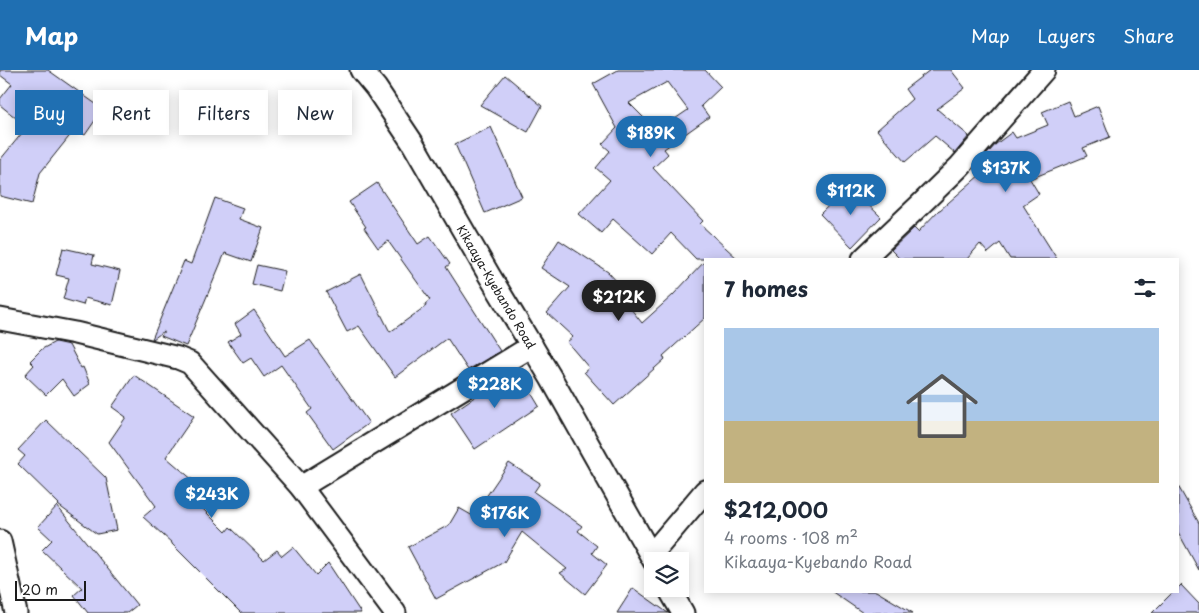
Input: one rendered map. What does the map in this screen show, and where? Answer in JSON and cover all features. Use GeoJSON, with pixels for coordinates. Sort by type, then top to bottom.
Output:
{"type":"FeatureCollection","features":[{"type":"Feature","properties":{"kind":"street","name":"Kikaaya-Kyebando Road"},"geometry":{"type":"LineString","coordinates":[[361,70],[376,88],[412,142],[552,378],[649,552]]}},
{"type":"Feature","properties":{"kind":"street"},"geometry":{"type":"LineString","coordinates":[[865,258],[960,166],[1044,70]]}},
{"type":"Feature","properties":{"kind":"street"},"geometry":{"type":"LineString","coordinates":[[0,319],[75,333],[169,355],[190,363],[301,487],[395,613]]}},
{"type":"Feature","properties":{"kind":"street"},"geometry":{"type":"LineString","coordinates":[[301,487],[532,346]]}},
{"type":"Feature","properties":{"kind":"street"},"geometry":{"type":"LineString","coordinates":[[657,552],[704,491]]}},
{"type":"Feature","properties":{"kind":"street"},"geometry":{"type":"LineString","coordinates":[[0,541],[16,613]]}},
{"type":"Feature","properties":{"kind":"street"},"geometry":{"type":"LineString","coordinates":[[674,597],[683,613]]}},
{"type":"Feature","properties":{"kind":"building"},"geometry":{"type":"Polygon","coordinates":[[[0,70],[48,70],[76,90],[15,90],[15,117],[0,105],[0,99],[12,84],[0,75],[0,70]]]}},
{"type":"Feature","properties":{"kind":"building"},"geometry":{"type":"Polygon","coordinates":[[[618,70],[705,70],[721,87],[701,106],[709,117],[664,149],[668,154],[653,168],[703,221],[700,224],[737,258],[696,259],[671,233],[652,254],[613,219],[601,233],[579,214],[610,180],[596,168],[610,151],[602,144],[617,128],[593,84],[618,70]],[[667,82],[629,103],[657,131],[688,110],[667,82]]]}},
{"type":"Feature","properties":{"kind":"building"},"geometry":{"type":"Polygon","coordinates":[[[930,70],[951,70],[965,88],[937,109],[969,136],[955,153],[935,136],[905,162],[877,130],[912,99],[905,89],[930,70]]]}},
{"type":"Feature","properties":{"kind":"building"},"geometry":{"type":"Polygon","coordinates":[[[505,75],[542,106],[528,132],[480,105],[505,75]]]}},
{"type":"Feature","properties":{"kind":"building"},"geometry":{"type":"Polygon","coordinates":[[[83,95],[93,102],[93,123],[85,135],[83,133],[83,95]]]}},
{"type":"Feature","properties":{"kind":"building"},"geometry":{"type":"Polygon","coordinates":[[[1068,101],[1074,116],[1098,106],[1110,137],[1083,148],[1087,156],[1030,179],[1039,194],[1023,205],[1056,258],[1009,258],[1000,243],[988,253],[980,244],[968,258],[899,258],[891,250],[914,228],[918,232],[939,210],[981,174],[975,168],[996,144],[1012,132],[1016,138],[1048,125],[1042,112],[1068,101]]]}},
{"type":"Feature","properties":{"kind":"building"},"geometry":{"type":"Polygon","coordinates":[[[491,127],[522,197],[485,213],[455,144],[491,127]]]}},
{"type":"Feature","properties":{"kind":"building"},"geometry":{"type":"Polygon","coordinates":[[[20,135],[70,135],[40,173],[32,204],[0,196],[0,160],[20,135]]]}},
{"type":"Feature","properties":{"kind":"building"},"geometry":{"type":"Polygon","coordinates":[[[377,183],[418,244],[430,236],[450,264],[446,267],[500,351],[468,370],[447,338],[395,377],[359,326],[347,332],[326,292],[361,274],[390,332],[426,306],[425,304],[430,300],[388,241],[378,248],[349,202],[377,183]]]}},
{"type":"Feature","properties":{"kind":"building"},"geometry":{"type":"Polygon","coordinates":[[[849,186],[881,217],[852,247],[820,214],[849,186]]]}},
{"type":"Feature","properties":{"kind":"building"},"geometry":{"type":"Polygon","coordinates":[[[215,198],[243,208],[239,219],[263,228],[251,262],[225,253],[186,346],[161,336],[164,331],[152,339],[184,261],[191,264],[215,198]]]}},
{"type":"Feature","properties":{"kind":"building"},"geometry":{"type":"Polygon","coordinates":[[[559,240],[608,272],[621,286],[616,290],[642,323],[673,295],[704,262],[704,319],[663,356],[665,359],[614,405],[584,372],[589,368],[567,342],[573,337],[547,313],[570,287],[541,268],[559,240]]]}},
{"type":"Feature","properties":{"kind":"building"},"geometry":{"type":"Polygon","coordinates":[[[63,248],[94,255],[92,264],[120,271],[112,305],[85,298],[83,305],[63,299],[69,278],[56,275],[63,248]]]}},
{"type":"Feature","properties":{"kind":"building"},"geometry":{"type":"Polygon","coordinates":[[[257,265],[285,271],[280,291],[252,284],[257,265]]]}},
{"type":"Feature","properties":{"kind":"building"},"geometry":{"type":"Polygon","coordinates":[[[254,310],[285,356],[310,340],[369,423],[333,449],[307,413],[312,409],[281,365],[264,377],[251,358],[243,363],[228,342],[241,334],[235,324],[254,310]]]}},
{"type":"Feature","properties":{"kind":"building"},"geometry":{"type":"Polygon","coordinates":[[[55,342],[69,345],[81,368],[83,367],[90,384],[74,396],[62,379],[46,395],[25,375],[34,365],[30,361],[42,349],[55,342]]]}},
{"type":"Feature","properties":{"kind":"building"},"geometry":{"type":"Polygon","coordinates":[[[514,372],[516,375],[519,373],[539,406],[475,449],[451,413],[482,391],[514,372]]]}},
{"type":"Feature","properties":{"kind":"building"},"geometry":{"type":"Polygon","coordinates":[[[134,375],[194,416],[166,457],[194,481],[188,489],[205,503],[202,508],[226,532],[230,527],[264,560],[277,550],[282,556],[293,547],[316,575],[328,563],[361,613],[241,613],[172,543],[143,517],[156,506],[109,442],[126,417],[112,407],[134,375]]]}},
{"type":"Feature","properties":{"kind":"building"},"geometry":{"type":"Polygon","coordinates":[[[46,420],[106,478],[117,530],[97,534],[58,505],[18,464],[25,456],[18,450],[46,420]]]}},
{"type":"Feature","properties":{"kind":"building"},"geometry":{"type":"Polygon","coordinates":[[[509,463],[540,483],[534,492],[582,526],[578,531],[597,546],[592,553],[607,565],[585,594],[560,573],[567,569],[522,532],[504,562],[436,599],[408,547],[449,525],[459,508],[473,516],[509,463]]]}},
{"type":"Feature","properties":{"kind":"building"},"geometry":{"type":"Polygon","coordinates":[[[1179,488],[1199,523],[1199,570],[1179,534],[1179,488]]]}},
{"type":"Feature","properties":{"kind":"building"},"geometry":{"type":"Polygon","coordinates":[[[57,506],[137,605],[127,613],[88,613],[74,595],[82,588],[42,550],[52,540],[38,527],[57,506]]]}},
{"type":"Feature","properties":{"kind":"building"},"geometry":{"type":"Polygon","coordinates":[[[1181,585],[1199,604],[1199,613],[1152,613],[1172,593],[1179,593],[1181,585]]]}},
{"type":"Feature","properties":{"kind":"building"},"geometry":{"type":"Polygon","coordinates":[[[633,588],[668,613],[617,613],[633,588]]]}},
{"type":"Feature","properties":{"kind":"building"},"geometry":{"type":"Polygon","coordinates":[[[834,593],[879,593],[913,613],[863,613],[834,593]]]}}]}
